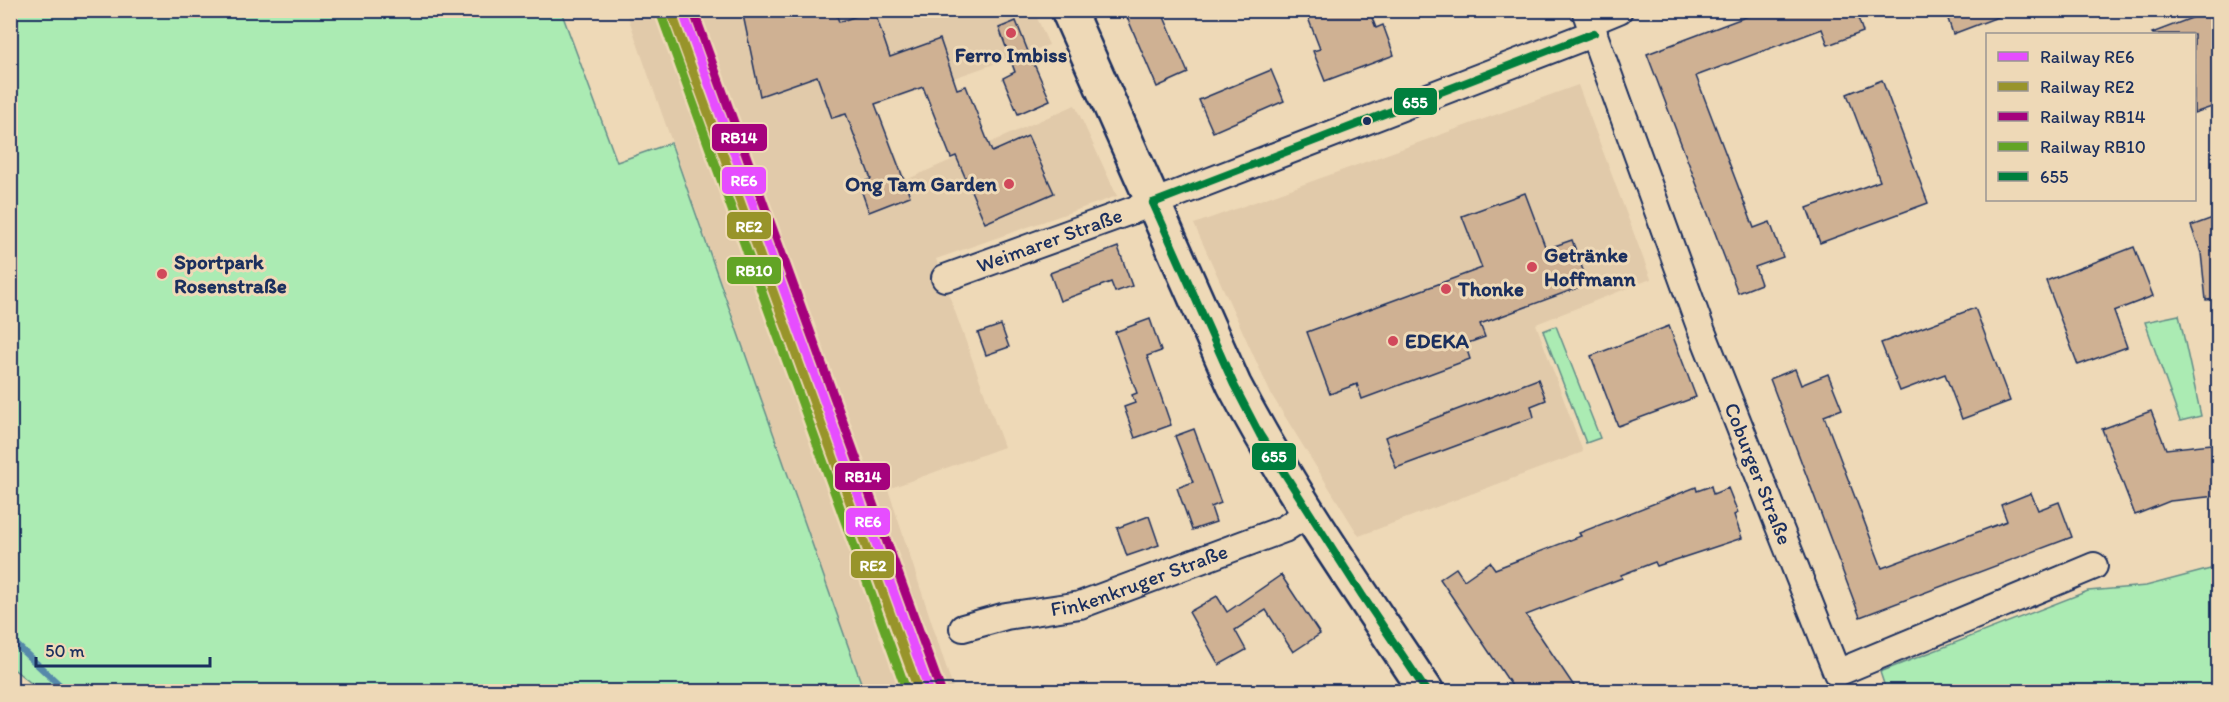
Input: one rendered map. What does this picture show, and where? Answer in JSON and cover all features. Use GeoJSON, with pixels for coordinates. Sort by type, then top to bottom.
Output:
{"type":"FeatureCollection","features":[{"type":"Feature","properties":{"kind":"street"},"geometry":{"type":"LineString","coordinates":[[1068,10],[1234,385],[1260,435],[1427,692]]}},
{"type":"Feature","properties":{"kind":"street","name":"Weimarer Straße"},"geometry":{"type":"LineString","coordinates":[[945,278],[1153,203],[1619,10]]}},
{"type":"Feature","properties":{"kind":"street","name":"Coburger Straße"},"geometry":{"type":"LineString","coordinates":[[1590,22],[1699,324],[1837,674],[2094,566]]}},
{"type":"Feature","properties":{"kind":"street","name":"Finkenkruger Straße"},"geometry":{"type":"LineString","coordinates":[[963,628],[1006,616],[1080,605],[1284,529],[1309,513]]}},
{"type":"Feature","properties":{"kind":"shaded area"},"geometry":{"type":"Polygon","coordinates":[[[626,11],[1034,11],[1049,45],[876,105],[906,180],[1075,105],[1117,196],[936,259],[1004,447],[888,489],[954,691],[864,691],[626,11]]]}},
{"type":"Feature","properties":{"kind":"shaded area"},"geometry":{"type":"Polygon","coordinates":[[[1578,85],[1651,279],[1536,324],[1583,452],[1359,536],[1271,394],[1194,224],[1578,85]]]}},
{"type":"Feature","properties":{"kind":"green space"},"geometry":{"type":"Polygon","coordinates":[[[10,11],[561,11],[617,162],[671,143],[864,691],[42,692],[11,667],[10,11]]]}},
{"type":"Feature","properties":{"kind":"green space"},"geometry":{"type":"Polygon","coordinates":[[[2179,315],[2201,416],[2180,421],[2145,322],[2179,315]]]}},
{"type":"Feature","properties":{"kind":"green space"},"geometry":{"type":"Polygon","coordinates":[[[1556,326],[1600,438],[1586,443],[1543,331],[1556,326]]]}},
{"type":"Feature","properties":{"kind":"green space"},"geometry":{"type":"Polygon","coordinates":[[[2218,567],[2218,691],[1871,691],[1885,687],[1880,672],[2088,591],[2146,586],[2218,567]]]}},
{"type":"Feature","properties":{"kind":"building"},"geometry":{"type":"Polygon","coordinates":[[[742,10],[835,10],[839,22],[874,10],[890,57],[940,39],[957,89],[966,86],[992,152],[1028,136],[1054,193],[985,223],[956,156],[951,158],[923,87],[875,104],[910,196],[869,212],[859,184],[871,179],[846,114],[832,118],[817,76],[760,96],[742,10]]]}},
{"type":"Feature","properties":{"kind":"building"},"geometry":{"type":"Polygon","coordinates":[[[1124,10],[1161,10],[1188,73],[1157,87],[1124,10]]]}},
{"type":"Feature","properties":{"kind":"building"},"geometry":{"type":"Polygon","coordinates":[[[1305,10],[1369,10],[1376,28],[1383,25],[1394,55],[1325,81],[1313,51],[1320,49],[1305,10]]]}},
{"type":"Feature","properties":{"kind":"building"},"geometry":{"type":"Polygon","coordinates":[[[1764,10],[1865,10],[1865,12],[1857,15],[1863,32],[1828,45],[1822,29],[1696,76],[1754,228],[1770,222],[1783,257],[1755,267],[1761,284],[1738,293],[1647,54],[1764,10]]]}},
{"type":"Feature","properties":{"kind":"building"},"geometry":{"type":"Polygon","coordinates":[[[1945,10],[2011,10],[2011,12],[1953,34],[1945,10]]]}},
{"type":"Feature","properties":{"kind":"building"},"geometry":{"type":"Polygon","coordinates":[[[2210,11],[2218,50],[2218,105],[2196,112],[2196,33],[2152,33],[2210,11]]]}},
{"type":"Feature","properties":{"kind":"building"},"geometry":{"type":"Polygon","coordinates":[[[1016,21],[1050,100],[1018,114],[1003,78],[1015,72],[999,28],[1016,21]]]}},
{"type":"Feature","properties":{"kind":"building"},"geometry":{"type":"Polygon","coordinates":[[[1271,70],[1284,101],[1213,132],[1199,100],[1271,70]]]}},
{"type":"Feature","properties":{"kind":"building"},"geometry":{"type":"Polygon","coordinates":[[[1882,80],[1928,203],[1820,243],[1807,208],[1880,181],[1847,94],[1882,80]]]}},
{"type":"Feature","properties":{"kind":"building"},"geometry":{"type":"Polygon","coordinates":[[[1525,193],[1546,249],[1572,240],[1588,284],[1480,324],[1485,337],[1465,344],[1470,359],[1362,399],[1357,384],[1330,394],[1307,332],[1482,268],[1462,216],[1525,193]]]}},
{"type":"Feature","properties":{"kind":"building"},"geometry":{"type":"Polygon","coordinates":[[[2218,216],[2218,299],[2206,300],[2201,253],[2191,226],[2218,216]]]}},
{"type":"Feature","properties":{"kind":"building"},"geometry":{"type":"Polygon","coordinates":[[[1118,247],[1132,286],[1115,292],[1111,282],[1060,301],[1050,273],[1118,247]]]}},
{"type":"Feature","properties":{"kind":"building"},"geometry":{"type":"Polygon","coordinates":[[[2134,247],[2153,296],[2114,311],[2127,347],[2078,365],[2046,281],[2134,247]]]}},
{"type":"Feature","properties":{"kind":"building"},"geometry":{"type":"Polygon","coordinates":[[[1975,308],[2010,401],[1962,419],[1945,374],[1900,391],[1881,343],[1975,308]]]}},
{"type":"Feature","properties":{"kind":"building"},"geometry":{"type":"Polygon","coordinates":[[[1150,319],[1161,351],[1147,356],[1171,425],[1135,438],[1124,407],[1135,403],[1132,395],[1137,393],[1115,332],[1150,319]]]}},
{"type":"Feature","properties":{"kind":"building"},"geometry":{"type":"Polygon","coordinates":[[[1001,325],[1009,347],[986,355],[978,333],[1001,325]]]}},
{"type":"Feature","properties":{"kind":"building"},"geometry":{"type":"Polygon","coordinates":[[[1669,326],[1696,397],[1618,426],[1591,356],[1669,326]]]}},
{"type":"Feature","properties":{"kind":"building"},"geometry":{"type":"Polygon","coordinates":[[[1795,369],[1801,385],[1828,374],[1842,409],[1824,416],[1882,568],[2007,521],[2001,505],[2031,493],[2038,510],[2059,502],[2072,537],[1860,617],[1770,379],[1795,369]]]}},
{"type":"Feature","properties":{"kind":"building"},"geometry":{"type":"Polygon","coordinates":[[[1538,379],[1546,400],[1531,406],[1534,417],[1396,468],[1385,437],[1538,379]]]}},
{"type":"Feature","properties":{"kind":"building"},"geometry":{"type":"Polygon","coordinates":[[[2151,411],[2166,449],[2211,444],[2216,496],[2170,501],[2135,515],[2102,429],[2151,411]]]}},
{"type":"Feature","properties":{"kind":"building"},"geometry":{"type":"Polygon","coordinates":[[[1194,429],[1221,503],[1211,507],[1216,522],[1192,530],[1177,488],[1193,482],[1175,436],[1194,429]]]}},
{"type":"Feature","properties":{"kind":"building"},"geometry":{"type":"Polygon","coordinates":[[[1711,486],[1713,494],[1728,488],[1738,513],[1734,515],[1742,538],[1657,566],[1655,562],[1621,575],[1622,578],[1526,615],[1578,692],[1516,692],[1440,579],[1456,568],[1464,580],[1490,562],[1495,569],[1581,536],[1579,533],[1696,487],[1697,491],[1711,486]]]}},
{"type":"Feature","properties":{"kind":"building"},"geometry":{"type":"Polygon","coordinates":[[[1149,516],[1159,545],[1127,556],[1117,528],[1149,516]]]}},
{"type":"Feature","properties":{"kind":"building"},"geometry":{"type":"Polygon","coordinates":[[[1281,575],[1320,634],[1293,652],[1266,610],[1235,630],[1246,650],[1219,665],[1189,612],[1217,596],[1227,612],[1281,575]]]}},
{"type":"Feature","properties":{"kind":"waterway"},"geometry":{"type":"LineString","coordinates":[[10,639],[67,692]]}},
{"type":"Feature","properties":{"kind":"rail line","name":"RE6"},"geometry":{"type":"LineString","coordinates":[[682,10],[930,692]]}},
{"type":"Feature","properties":{"kind":"rail line","name":"RB14"},"geometry":{"type":"LineString","coordinates":[[693,10],[940,688]]}},
{"type":"Feature","properties":{"kind":"rail line","name":"RE2"},"geometry":{"type":"LineString","coordinates":[[672,14],[919,692]]}},
{"type":"Feature","properties":{"kind":"rail line","name":"RB10"},"geometry":{"type":"LineString","coordinates":[[662,17],[907,692]]}},
{"type":"Feature","properties":{"kind":"transit line","name":"655"},"geometry":{"type":"LineString","coordinates":[[1153,203],[1594,33]]}},
{"type":"Feature","properties":{"kind":"transit line","name":"655"},"geometry":{"type":"LineString","coordinates":[[1153,203],[1234,385],[1260,435],[1427,692]]}},
{"type":"Feature","properties":{"kind":"place","name":"Ferro Imbiss"},"geometry":{"type":"Point","coordinates":[1011,33]}},
{"type":"Feature","properties":{"kind":"place","name":"Ong Tam Garden"},"geometry":{"type":"Point","coordinates":[1009,184]}},
{"type":"Feature","properties":{"kind":"place","name":"Getränke Hoffmann"},"geometry":{"type":"Point","coordinates":[1532,267]}},
{"type":"Feature","properties":{"kind":"place","name":"Sportpark Rosenstraße"},"geometry":{"type":"Point","coordinates":[162,274]}},
{"type":"Feature","properties":{"kind":"place","name":"Thonke"},"geometry":{"type":"Point","coordinates":[1446,289]}},
{"type":"Feature","properties":{"kind":"place","name":"EDEKA"},"geometry":{"type":"Point","coordinates":[1393,341]}}]}
